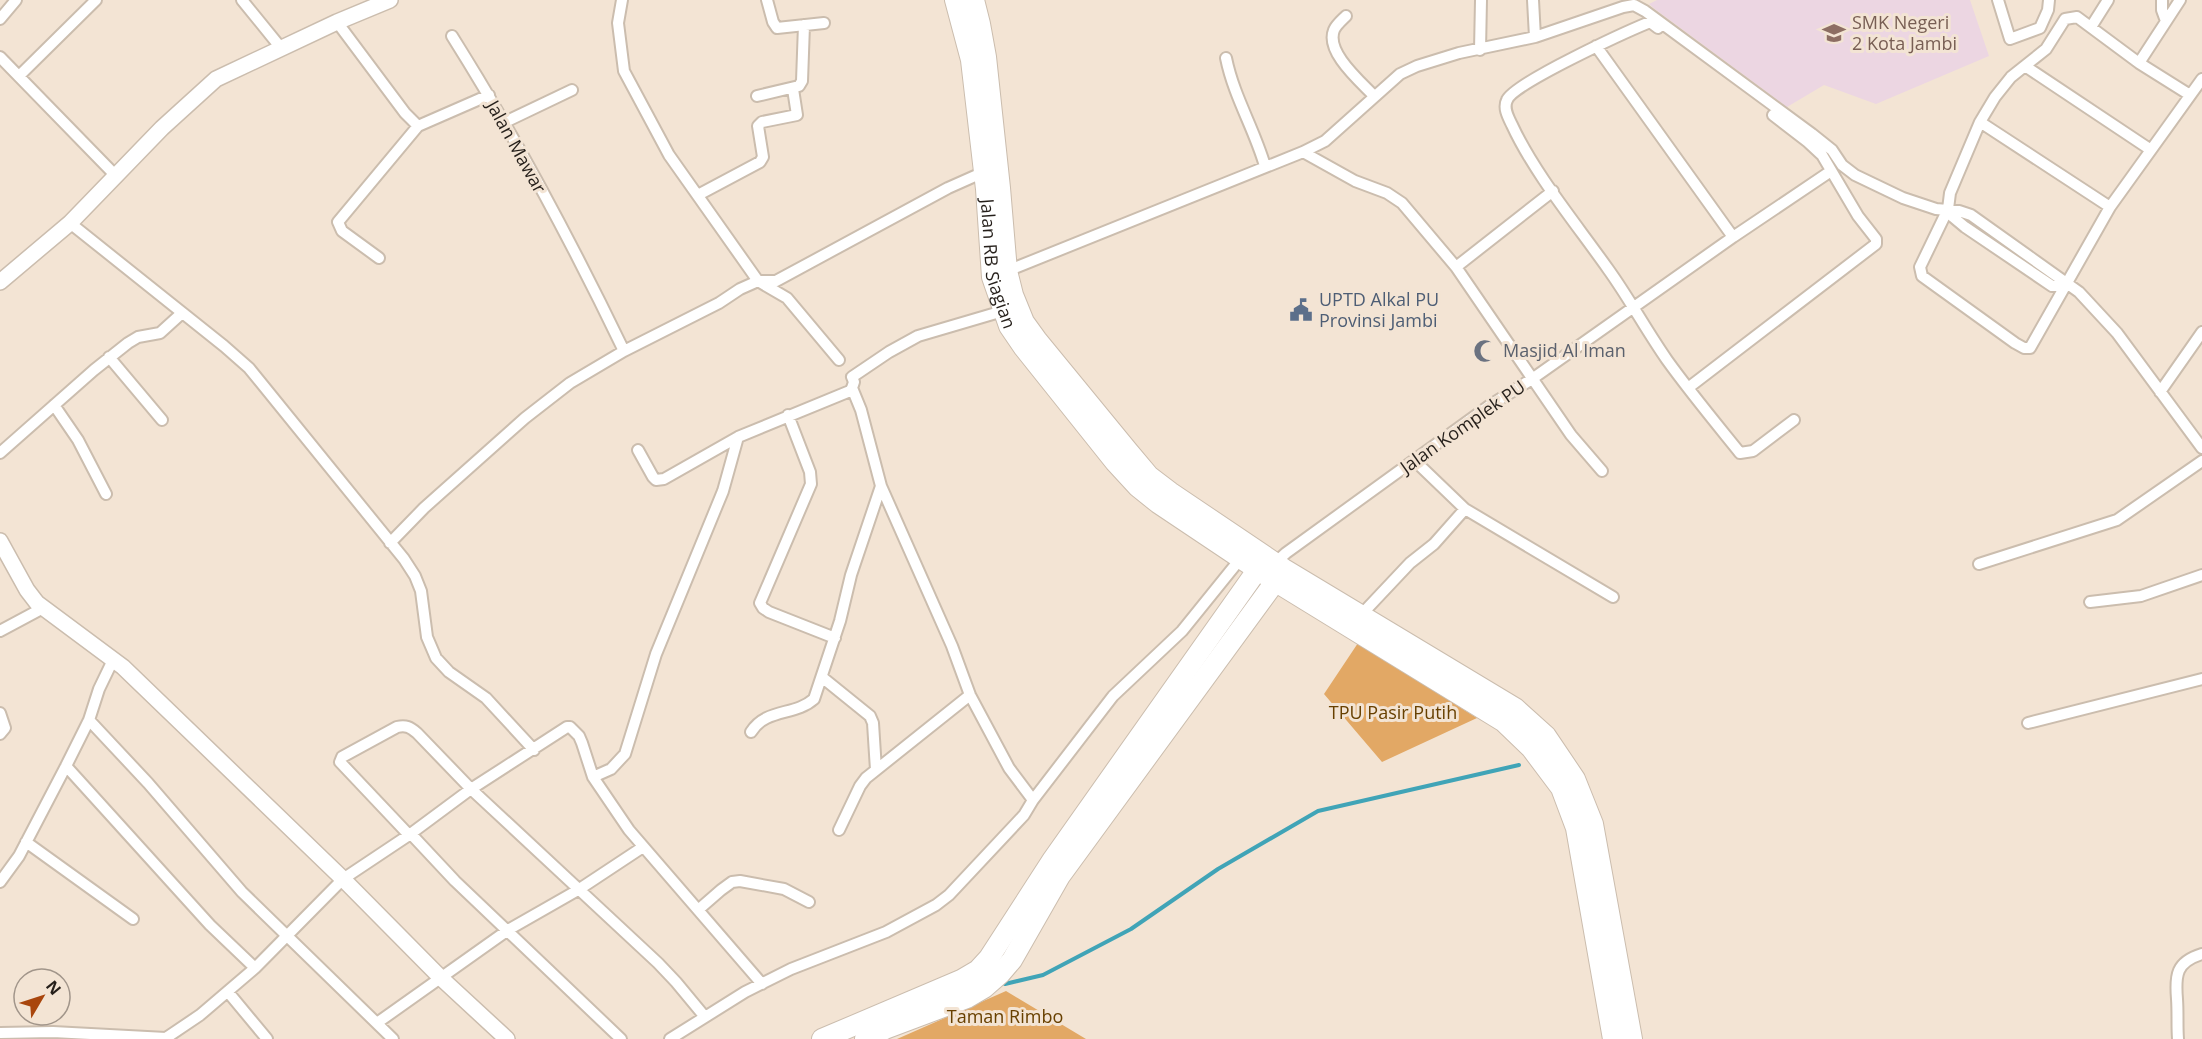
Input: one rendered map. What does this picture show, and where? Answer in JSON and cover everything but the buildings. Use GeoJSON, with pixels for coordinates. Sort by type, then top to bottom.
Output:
{"type":"FeatureCollection","features":[{"type":"Feature","properties":{"kind":"highway","name":"Jalan RB Siagian"},"geometry":{"type":"LineString","coordinates":[[955,0],[971,60],[984,172],[992,277],[1003,311],[1024,348],[1144,481]]}},
{"type":"Feature","properties":{"kind":"highway","name":"Jalan RB Siagian"},"geometry":{"type":"LineString","coordinates":[[974,0],[986,57],[1007,271],[1013,295],[1024,322],[1144,481]]}},
{"type":"Feature","properties":{"kind":"highway"},"geometry":{"type":"LineString","coordinates":[[1144,481],[1158,503],[1241,558],[1272,568],[1361,615],[1515,708],[1546,736],[1575,779],[1593,824],[1592,872],[1613,1039]]}},
{"type":"Feature","properties":{"kind":"highway"},"geometry":{"type":"LineString","coordinates":[[1144,481],[1170,492],[1272,568],[1504,722],[1531,748],[1561,788],[1592,872],[1632,1039]]}},
{"type":"Feature","properties":{"kind":"highway"},"geometry":{"type":"LineString","coordinates":[[822,1039],[961,980],[978,969],[989,958],[1053,859],[1272,568]]}},
{"type":"Feature","properties":{"kind":"highway"},"geometry":{"type":"LineString","coordinates":[[865,1039],[885,1029],[967,998],[984,988],[1000,974],[1012,960],[1060,876],[1272,568]]}},
{"type":"Feature","properties":{"kind":"street"},"geometry":{"type":"LineString","coordinates":[[0,19],[16,0]]}},
{"type":"Feature","properties":{"kind":"street"},"geometry":{"type":"LineString","coordinates":[[19,76],[96,0]]}},
{"type":"Feature","properties":{"kind":"street"},"geometry":{"type":"LineString","coordinates":[[242,0],[281,48]]}},
{"type":"Feature","properties":{"kind":"street"},"geometry":{"type":"LineString","coordinates":[[622,0],[618,23],[624,70],[669,155],[758,281],[788,298],[839,360]]}},
{"type":"Feature","properties":{"kind":"street"},"geometry":{"type":"LineString","coordinates":[[767,0],[777,28],[824,23]]}},
{"type":"Feature","properties":{"kind":"street"},"geometry":{"type":"LineString","coordinates":[[1480,50],[1481,0]]}},
{"type":"Feature","properties":{"kind":"street"},"geometry":{"type":"LineString","coordinates":[[1533,0],[1535,37]]}},
{"type":"Feature","properties":{"kind":"street"},"geometry":{"type":"LineString","coordinates":[[1998,0],[2010,39],[2040,28],[2048,10],[2049,0]]}},
{"type":"Feature","properties":{"kind":"street"},"geometry":{"type":"LineString","coordinates":[[2091,27],[2108,0]]}},
{"type":"Feature","properties":{"kind":"street"},"geometry":{"type":"LineString","coordinates":[[2162,0],[2162,10],[2166,21]]}},
{"type":"Feature","properties":{"kind":"street"},"geometry":{"type":"LineString","coordinates":[[2139,63],[2180,0]]}},
{"type":"Feature","properties":{"kind":"street"},"geometry":{"type":"LineString","coordinates":[[0,282],[70,223],[162,128],[216,79],[382,2]]}},
{"type":"Feature","properties":{"kind":"street"},"geometry":{"type":"LineString","coordinates":[[1007,271],[1303,152],[1325,141],[1400,74],[1417,66],[1535,37],[1639,2],[1645,11],[1832,150],[1842,165],[1855,175],[1903,198],[1936,209],[1948,209]]}},
{"type":"Feature","properties":{"kind":"street"},"geometry":{"type":"LineString","coordinates":[[1346,16],[1334,28],[1332,45],[1342,61],[1374,96]]}},
{"type":"Feature","properties":{"kind":"street"},"geometry":{"type":"LineString","coordinates":[[2190,95],[2139,63],[2077,17],[2065,19],[2046,48],[2011,77],[1995,97],[1980,122],[1950,193],[1948,209],[1920,267],[1922,276],[2015,343],[2024,348],[2030,348],[2110,207],[2202,79]]}},
{"type":"Feature","properties":{"kind":"street"},"geometry":{"type":"LineString","coordinates":[[337,22],[405,113],[418,126],[338,222],[342,231],[379,258]]}},
{"type":"Feature","properties":{"kind":"street"},"geometry":{"type":"LineString","coordinates":[[1689,388],[1876,244],[1876,239],[1858,216],[1822,155],[1809,142],[1650,22],[1596,46],[1508,97],[1505,108],[1511,125],[1553,191],[1635,307],[1666,358],[1710,418],[1740,453],[1753,451],[1794,420]]}},
{"type":"Feature","properties":{"kind":"street"},"geometry":{"type":"LineString","coordinates":[[757,96],[799,86],[802,81],[804,25]]}},
{"type":"Feature","properties":{"kind":"street"},"geometry":{"type":"LineString","coordinates":[[452,36],[489,95]]}},
{"type":"Feature","properties":{"kind":"street"},"geometry":{"type":"LineString","coordinates":[[1596,46],[1733,237]]}},
{"type":"Feature","properties":{"kind":"street"},"geometry":{"type":"LineString","coordinates":[[0,57],[117,177]]}},
{"type":"Feature","properties":{"kind":"street"},"geometry":{"type":"LineString","coordinates":[[1226,58],[1240,106],[1252,130],[1265,166]]}},
{"type":"Feature","properties":{"kind":"street"},"geometry":{"type":"LineString","coordinates":[[2025,66],[2151,150]]}},
{"type":"Feature","properties":{"kind":"street"},"geometry":{"type":"LineString","coordinates":[[698,195],[760,162],[763,157],[758,126],[762,122],[796,115],[793,89]]}},
{"type":"Feature","properties":{"kind":"street"},"geometry":{"type":"LineString","coordinates":[[503,123],[572,90]]}},
{"type":"Feature","properties":{"kind":"street","name":"Jalan Mawar"},"geometry":{"type":"LineString","coordinates":[[418,126],[489,95],[591,282],[624,351]]}},
{"type":"Feature","properties":{"kind":"street"},"geometry":{"type":"LineString","coordinates":[[1980,122],[2110,207]]}},
{"type":"Feature","properties":{"kind":"street"},"geometry":{"type":"LineString","coordinates":[[1303,152],[1355,181],[1387,193],[1402,203],[1456,267],[1571,435],[1602,471]]}},
{"type":"Feature","properties":{"kind":"street","name":"Jalan Komplek PU"},"geometry":{"type":"LineString","coordinates":[[1272,568],[1286,553],[1489,406],[1532,379],[1831,171]]}},
{"type":"Feature","properties":{"kind":"street"},"geometry":{"type":"LineString","coordinates":[[390,543],[525,418],[570,383],[624,351],[719,303],[740,289],[758,281],[776,281],[948,188],[984,172]]}},
{"type":"Feature","properties":{"kind":"street"},"geometry":{"type":"LineString","coordinates":[[1456,267],[1553,191]]}},
{"type":"Feature","properties":{"kind":"street"},"geometry":{"type":"LineString","coordinates":[[1948,209],[1953,217],[1965,227],[2052,286],[2067,285],[2079,292],[2117,333],[2202,448]]}},
{"type":"Feature","properties":{"kind":"street"},"geometry":{"type":"LineString","coordinates":[[70,223],[249,368],[404,559],[415,576],[421,591],[428,637],[436,658],[449,672],[486,698],[534,750]]}},
{"type":"Feature","properties":{"kind":"street"},"geometry":{"type":"LineString","coordinates":[[638,450],[653,477],[660,480],[738,437],[850,391],[854,382],[852,377],[918,336],[1003,311]]}},
{"type":"Feature","properties":{"kind":"street"},"geometry":{"type":"LineString","coordinates":[[0,453],[109,357],[138,338],[160,333],[182,313]]}},
{"type":"Feature","properties":{"kind":"street"},"geometry":{"type":"LineString","coordinates":[[2160,392],[2202,332]]}},
{"type":"Feature","properties":{"kind":"street"},"geometry":{"type":"LineString","coordinates":[[109,357],[162,420]]}},
{"type":"Feature","properties":{"kind":"street"},"geometry":{"type":"LineString","coordinates":[[852,388],[861,410],[880,486],[952,646],[970,694],[1009,768],[1033,800]]}},
{"type":"Feature","properties":{"kind":"street"},"geometry":{"type":"LineString","coordinates":[[54,405],[78,440],[106,494]]}},
{"type":"Feature","properties":{"kind":"street"},"geometry":{"type":"LineString","coordinates":[[788,415],[810,472],[810,484],[760,603],[769,612],[835,638]]}},
{"type":"Feature","properties":{"kind":"street"},"geometry":{"type":"LineString","coordinates":[[593,777],[611,769],[625,754],[656,654],[723,491],[738,437]]}},
{"type":"Feature","properties":{"kind":"street"},"geometry":{"type":"LineString","coordinates":[[1415,461],[1465,509],[1613,597]]}},
{"type":"Feature","properties":{"kind":"street"},"geometry":{"type":"LineString","coordinates":[[1979,564],[2117,520],[2202,461]]}},
{"type":"Feature","properties":{"kind":"street"},"geometry":{"type":"LineString","coordinates":[[751,732],[763,718],[811,702],[823,678],[851,574],[880,486]]}},
{"type":"Feature","properties":{"kind":"street"},"geometry":{"type":"LineString","coordinates":[[1361,615],[1410,563],[1434,544],[1465,509]]}},
{"type":"Feature","properties":{"kind":"street"},"geometry":{"type":"LineString","coordinates":[[0,541],[27,590],[43,608],[123,667],[343,879],[441,978],[507,1039]]}},
{"type":"Feature","properties":{"kind":"street"},"geometry":{"type":"LineString","coordinates":[[670,1039],[791,969],[886,932],[943,901],[1024,815],[1113,696],[1182,631],[1241,558]]}},
{"type":"Feature","properties":{"kind":"street"},"geometry":{"type":"LineString","coordinates":[[2090,602],[2140,596],[2202,575]]}},
{"type":"Feature","properties":{"kind":"street"},"geometry":{"type":"LineString","coordinates":[[0,631],[43,608]]}},
{"type":"Feature","properties":{"kind":"street"},"geometry":{"type":"LineString","coordinates":[[0,882],[19,856],[66,766],[89,720],[99,690],[113,660]]}},
{"type":"Feature","properties":{"kind":"street"},"geometry":{"type":"LineString","coordinates":[[823,678],[870,716],[873,723],[876,770]]}},
{"type":"Feature","properties":{"kind":"street"},"geometry":{"type":"LineString","coordinates":[[2028,723],[2202,679]]}},
{"type":"Feature","properties":{"kind":"street"},"geometry":{"type":"LineString","coordinates":[[839,830],[860,786],[876,770],[970,694]]}},
{"type":"Feature","properties":{"kind":"street"},"geometry":{"type":"LineString","coordinates":[[0,713],[5,728],[0,734]]}},
{"type":"Feature","properties":{"kind":"street"},"geometry":{"type":"LineString","coordinates":[[89,720],[148,783],[242,892],[393,1039]]}},
{"type":"Feature","properties":{"kind":"street"},"geometry":{"type":"LineString","coordinates":[[621,1039],[455,881],[341,765],[342,757],[397,726],[408,726],[471,789],[676,982],[705,1017]]}},
{"type":"Feature","properties":{"kind":"street"},"geometry":{"type":"LineString","coordinates":[[0,1033],[53,1032],[166,1038],[183,1028],[255,968],[343,879],[410,835],[471,789],[565,728],[570,727],[579,736],[593,777],[643,847],[762,984]]}},
{"type":"Feature","properties":{"kind":"street"},"geometry":{"type":"LineString","coordinates":[[66,766],[210,925],[255,968]]}},
{"type":"Feature","properties":{"kind":"street"},"geometry":{"type":"LineString","coordinates":[[26,842],[133,919]]}},
{"type":"Feature","properties":{"kind":"street"},"geometry":{"type":"LineString","coordinates":[[376,1023],[508,930],[578,890],[643,847]]}},
{"type":"Feature","properties":{"kind":"street"},"geometry":{"type":"LineString","coordinates":[[698,910],[732,882],[740,881],[784,889],[809,902]]}},
{"type":"Feature","properties":{"kind":"street"},"geometry":{"type":"LineString","coordinates":[[2178,1039],[2176,976],[2185,962],[2202,954]]}},
{"type":"Feature","properties":{"kind":"street"},"geometry":{"type":"LineString","coordinates":[[228,992],[267,1039]]}},
{"type":"Feature","properties":{"kind":"shaded area","name":"SMK Negeri 2 Kota Jambi"},"geometry":{"type":"Polygon","coordinates":[[[1657,0],[1970,0],[1989,56],[1876,104],[1824,85],[1787,107],[1649,4],[1657,0]]]}},
{"type":"Feature","properties":{"kind":"green space","name":"TPU Pasir Putih"},"geometry":{"type":"Polygon","coordinates":[[[1358,643],[1477,718],[1382,762],[1324,694],[1358,643]]]}},
{"type":"Feature","properties":{"kind":"green space","name":"Taman Rimbo"},"geometry":{"type":"Polygon","coordinates":[[[1006,991],[1086,1039],[897,1039],[1006,991]]]}},
{"type":"Feature","properties":{"kind":"waterway"},"geometry":{"type":"LineString","coordinates":[[1005,984],[1043,975],[1131,929],[1218,869],[1318,811],[1519,765]]}},
{"type":"Feature","properties":{"kind":"place","name":"SMK Negeri 2 Kota Jambi"},"geometry":{"type":"Point","coordinates":[1834,33]}},
{"type":"Feature","properties":{"kind":"place","name":"UPTD Alkal PU Provinsi Jambi"},"geometry":{"type":"Point","coordinates":[1301,310]}},
{"type":"Feature","properties":{"kind":"place","name":"Masjid Al Iman"},"geometry":{"type":"Point","coordinates":[1485,351]}}]}
